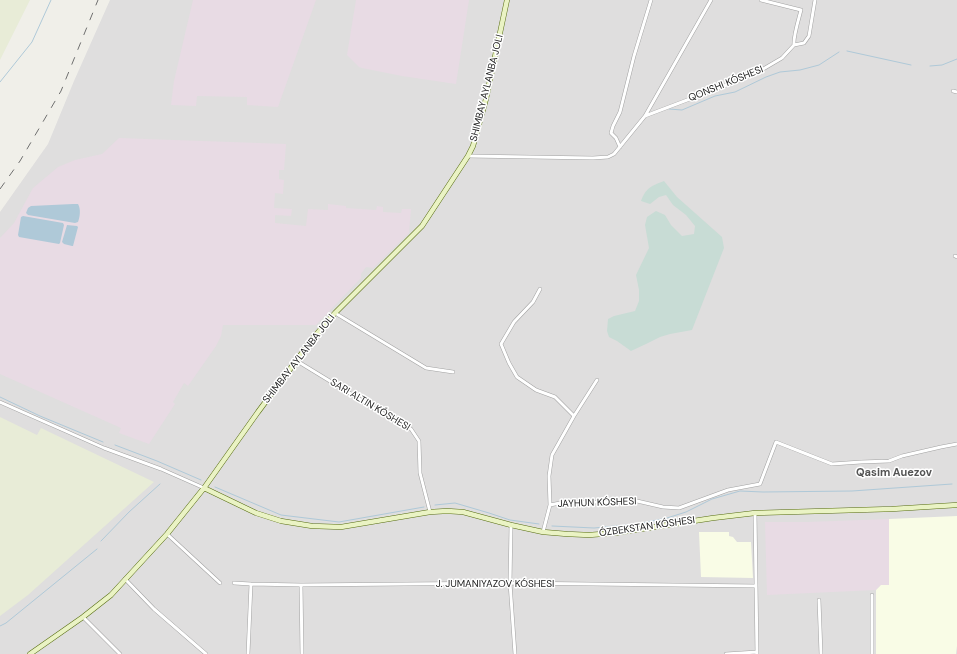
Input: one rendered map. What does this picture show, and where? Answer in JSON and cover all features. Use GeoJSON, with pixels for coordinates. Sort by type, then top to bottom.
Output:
{"type":"FeatureCollection","features":[{"type":"Feature","properties":{"kind":"main road"},"geometry":{"type":"LineString","coordinates":[[30,654],[83,617],[111,595],[167,534],[204,488],[314,337],[335,313],[422,226],[468,156],[472,146],[486,99],[507,0]]}},
{"type":"Feature","properties":{"kind":"main road","name":"ÓZBEKSTAN KÓSHESI"},"geometry":{"type":"LineString","coordinates":[[204,488],[262,515],[280,521],[312,526],[341,527],[447,510],[463,512],[511,526],[543,532],[588,536],[713,518],[755,514],[957,505]]}},
{"type":"Feature","properties":{"kind":"street"},"geometry":{"type":"LineString","coordinates":[[620,147],[616,138],[611,133],[620,112],[634,56],[651,0]]}},
{"type":"Feature","properties":{"kind":"street"},"geometry":{"type":"LineString","coordinates":[[468,156],[593,158],[608,157],[614,154],[645,116],[711,0]]}},
{"type":"Feature","properties":{"kind":"street"},"geometry":{"type":"LineString","coordinates":[[761,0],[801,10],[793,42],[794,45]]}},
{"type":"Feature","properties":{"kind":"street"},"geometry":{"type":"LineString","coordinates":[[645,116],[753,75],[782,58],[794,45],[804,43],[809,36],[815,0]]}},
{"type":"Feature","properties":{"kind":"street"},"geometry":{"type":"LineString","coordinates":[[953,91],[957,92]]}},
{"type":"Feature","properties":{"kind":"street"},"geometry":{"type":"LineString","coordinates":[[540,289],[533,302],[514,322],[501,344],[517,377],[536,390],[555,397],[574,416]]}},
{"type":"Feature","properties":{"kind":"street"},"geometry":{"type":"LineString","coordinates":[[335,313],[426,368],[453,372]]}},
{"type":"Feature","properties":{"kind":"street"},"geometry":{"type":"LineString","coordinates":[[297,361],[411,428],[419,440],[420,473],[430,512]]}},
{"type":"Feature","properties":{"kind":"street","name":"JAYHUN KÓSHESI"},"geometry":{"type":"LineString","coordinates":[[543,532],[550,505],[549,476],[552,455],[574,416],[597,380]]}},
{"type":"Feature","properties":{"kind":"street"},"geometry":{"type":"LineString","coordinates":[[0,402],[104,448],[161,469],[204,488]]}},
{"type":"Feature","properties":{"kind":"street","name":"JAYHUN KÓSHESI"},"geometry":{"type":"LineString","coordinates":[[550,505],[560,503],[637,500],[663,507],[679,508],[728,490],[760,484],[776,442],[832,464],[889,461],[902,456],[941,446],[957,444]]}},
{"type":"Feature","properties":{"kind":"street"},"geometry":{"type":"LineString","coordinates":[[726,654],[758,653],[755,514]]}},
{"type":"Feature","properties":{"kind":"street"},"geometry":{"type":"LineString","coordinates":[[511,526],[510,583],[514,654]]}},
{"type":"Feature","properties":{"kind":"street"},"geometry":{"type":"LineString","coordinates":[[167,534],[220,584]]}},
{"type":"Feature","properties":{"kind":"street"},"geometry":{"type":"LineString","coordinates":[[125,579],[154,609],[206,654]]}},
{"type":"Feature","properties":{"kind":"street","name":"J. JUMANIYAZOV KÓSHESI"},"geometry":{"type":"LineString","coordinates":[[234,583],[301,585],[510,583],[756,586]]}},
{"type":"Feature","properties":{"kind":"street"},"geometry":{"type":"LineString","coordinates":[[248,654],[251,584]]}},
{"type":"Feature","properties":{"kind":"street"},"geometry":{"type":"LineString","coordinates":[[301,585],[302,654]]}},
{"type":"Feature","properties":{"kind":"street"},"geometry":{"type":"LineString","coordinates":[[872,595],[872,654]]}},
{"type":"Feature","properties":{"kind":"street"},"geometry":{"type":"LineString","coordinates":[[819,600],[821,654]]}},
{"type":"Feature","properties":{"kind":"street"},"geometry":{"type":"LineString","coordinates":[[83,617],[120,654]]}},
{"type":"Feature","properties":{"kind":"shaded area"},"geometry":{"type":"Polygon","coordinates":[[[0,0],[30,0],[0,60],[0,0]]]}},
{"type":"Feature","properties":{"kind":"shaded area"},"geometry":{"type":"Polygon","coordinates":[[[110,0],[957,0],[957,654],[0,654],[0,212],[48,144],[110,0]]]}},
{"type":"Feature","properties":{"kind":"shaded area"},"geometry":{"type":"Polygon","coordinates":[[[193,0],[316,0],[278,107],[247,105],[247,97],[197,96],[196,106],[171,105],[174,81],[193,0]]]}},
{"type":"Feature","properties":{"kind":"shaded area"},"geometry":{"type":"Polygon","coordinates":[[[356,0],[469,0],[456,84],[402,76],[359,67],[347,55],[356,0]]]}},
{"type":"Feature","properties":{"kind":"shaded area"},"geometry":{"type":"Polygon","coordinates":[[[119,138],[286,144],[284,170],[279,170],[279,179],[284,180],[283,194],[275,193],[274,208],[292,209],[291,216],[275,215],[275,223],[306,226],[308,209],[328,210],[328,204],[346,206],[346,208],[376,210],[377,206],[383,207],[383,212],[401,213],[402,209],[411,209],[409,233],[373,268],[366,267],[361,274],[361,278],[316,325],[223,325],[221,336],[216,346],[188,386],[184,383],[173,402],[175,404],[149,444],[119,433],[121,428],[0,374],[0,238],[14,223],[33,188],[58,167],[75,160],[102,154],[119,138]]]}},
{"type":"Feature","properties":{"kind":"shaded area"},"geometry":{"type":"Polygon","coordinates":[[[664,181],[677,197],[722,237],[724,248],[692,330],[660,337],[631,351],[609,337],[607,331],[608,319],[635,311],[639,301],[639,290],[636,275],[649,248],[645,225],[647,217],[656,211],[665,215],[671,225],[682,236],[694,234],[695,226],[686,215],[673,205],[666,195],[659,197],[650,204],[641,201],[645,193],[650,188],[664,181]]]}},
{"type":"Feature","properties":{"kind":"shaded area"},"geometry":{"type":"Polygon","coordinates":[[[78,204],[80,215],[78,222],[75,223],[28,215],[26,213],[28,208],[31,206],[78,204]]]}},
{"type":"Feature","properties":{"kind":"shaded area"},"geometry":{"type":"Polygon","coordinates":[[[23,216],[63,223],[64,225],[60,243],[19,237],[21,217],[23,216]]]}},
{"type":"Feature","properties":{"kind":"shaded area"},"geometry":{"type":"Polygon","coordinates":[[[67,225],[78,227],[73,246],[62,242],[67,225]]]}},
{"type":"Feature","properties":{"kind":"shaded area"},"geometry":{"type":"Polygon","coordinates":[[[0,417],[37,435],[41,428],[154,482],[28,595],[0,616],[0,417]]]}},
{"type":"Feature","properties":{"kind":"shaded area"},"geometry":{"type":"Polygon","coordinates":[[[957,516],[956,654],[876,654],[876,590],[881,585],[889,585],[889,519],[957,516]]]}},
{"type":"Feature","properties":{"kind":"shaded area"},"geometry":{"type":"Polygon","coordinates":[[[889,519],[889,585],[881,585],[876,590],[767,595],[765,522],[889,519]]]}},
{"type":"Feature","properties":{"kind":"shaded area"},"geometry":{"type":"Polygon","coordinates":[[[699,532],[729,532],[729,536],[733,537],[737,542],[751,542],[753,578],[701,577],[699,532]]]}},
{"type":"Feature","properties":{"kind":"waterway"},"geometry":{"type":"LineString","coordinates":[[0,82],[32,42],[51,0]]}},
{"type":"Feature","properties":{"kind":"waterway"},"geometry":{"type":"LineString","coordinates":[[847,51],[911,65]]}},
{"type":"Feature","properties":{"kind":"waterway"},"geometry":{"type":"LineString","coordinates":[[669,109],[682,110],[715,96],[735,92],[780,72],[800,70],[819,65],[839,52]]}},
{"type":"Feature","properties":{"kind":"waterway"},"geometry":{"type":"LineString","coordinates":[[930,66],[942,65],[957,59]]}},
{"type":"Feature","properties":{"kind":"waterway"},"geometry":{"type":"LineString","coordinates":[[0,397],[40,416],[103,442]]}},
{"type":"Feature","properties":{"kind":"waterway"},"geometry":{"type":"LineString","coordinates":[[115,445],[201,480]]}},
{"type":"Feature","properties":{"kind":"waterway"},"geometry":{"type":"LineString","coordinates":[[101,541],[129,512],[160,484]]}},
{"type":"Feature","properties":{"kind":"waterway"},"geometry":{"type":"LineString","coordinates":[[552,526],[594,528],[637,524],[667,518],[686,512],[712,499],[740,491],[852,491],[952,484]]}},
{"type":"Feature","properties":{"kind":"waterway"},"geometry":{"type":"LineString","coordinates":[[215,487],[281,515],[339,522],[424,507]]}},
{"type":"Feature","properties":{"kind":"waterway"},"geometry":{"type":"LineString","coordinates":[[435,505],[455,503],[510,520],[539,524]]}},
{"type":"Feature","properties":{"kind":"waterway"},"geometry":{"type":"LineString","coordinates":[[0,626],[6,623],[97,549]]}},
{"type":"Feature","properties":{"kind":"railway"},"geometry":{"type":"LineString","coordinates":[[0,189],[20,161],[61,91],[98,0]]}},
{"type":"Feature","properties":{"kind":"district","name":"Qasim Auezov"},"geometry":{"type":"Point","coordinates":[894,473]}}]}
